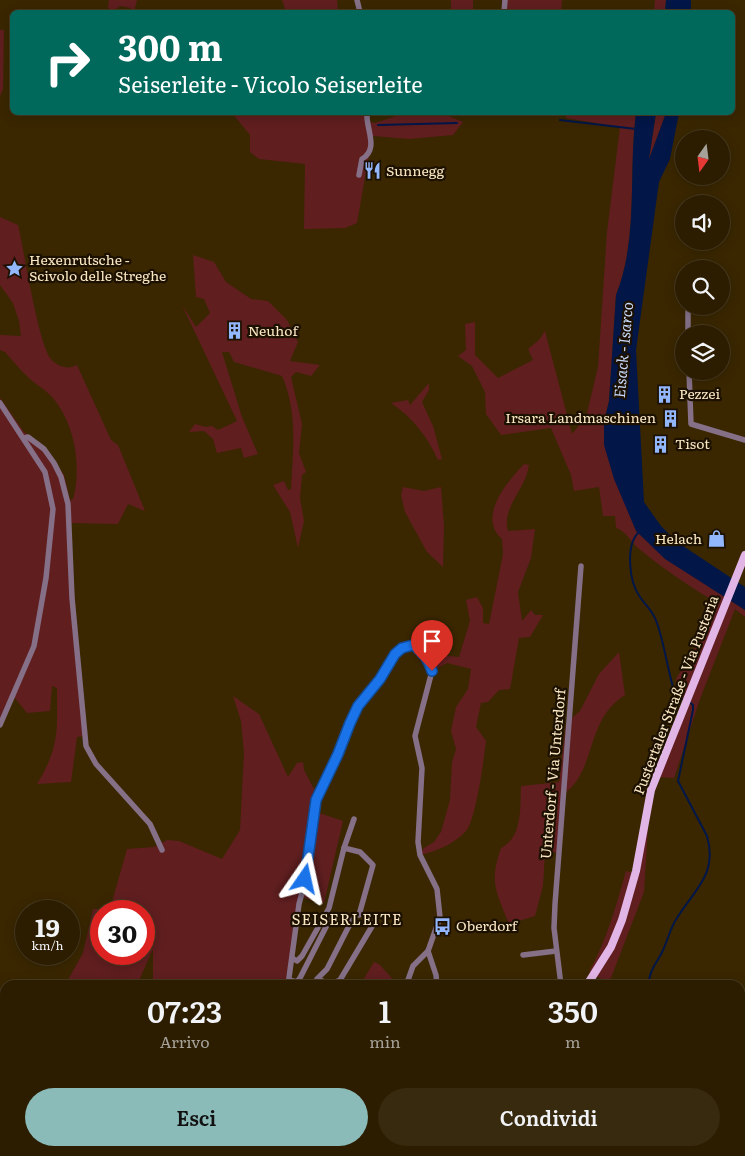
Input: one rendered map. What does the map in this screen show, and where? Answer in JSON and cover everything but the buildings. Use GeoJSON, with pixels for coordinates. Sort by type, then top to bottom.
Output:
{"type":"FeatureCollection","features":[{"type":"Feature","properties":{"kind":"main road","name":"Pustertaler Straße - Via Pusteria"},"geometry":{"type":"LineString","coordinates":[[590,980],[611,947],[622,920],[636,871],[651,790],[745,556]]}},
{"type":"Feature","properties":{"kind":"street"},"geometry":{"type":"LineString","coordinates":[[359,175],[362,159],[366,156],[371,145],[370,132],[366,123],[367,115]]}},
{"type":"Feature","properties":{"kind":"street"},"geometry":{"type":"LineString","coordinates":[[690,380],[691,424],[745,440]]}},
{"type":"Feature","properties":{"kind":"street"},"geometry":{"type":"LineString","coordinates":[[0,403],[45,472],[52,496],[53,521],[34,646],[0,725]]}},
{"type":"Feature","properties":{"kind":"street"},"geometry":{"type":"LineString","coordinates":[[24,438],[32,439],[44,449],[54,463],[65,489],[71,528],[72,598],[84,736],[90,755],[150,824],[162,850]]}},
{"type":"Feature","properties":{"kind":"street","name":"Unterdorf - Via Unterdorf"},"geometry":{"type":"LineString","coordinates":[[560,980],[556,951],[555,904],[581,566]]}},
{"type":"Feature","properties":{"kind":"street"},"geometry":{"type":"LineString","coordinates":[[288,980],[299,904],[308,867],[313,811],[316,800],[358,706],[380,679],[395,654],[408,645],[418,648],[429,662],[432,671],[416,725],[415,736],[422,768],[418,842],[420,855],[437,889],[440,917],[428,951],[413,966],[408,980]]}},
{"type":"Feature","properties":{"kind":"street"},"geometry":{"type":"LineString","coordinates":[[292,958],[297,960],[302,956],[329,908],[344,848],[354,819]]}},
{"type":"Feature","properties":{"kind":"street"},"geometry":{"type":"LineString","coordinates":[[344,848],[360,852],[373,865],[359,915]]}},
{"type":"Feature","properties":{"kind":"street"},"geometry":{"type":"LineString","coordinates":[[298,980],[330,919]]}},
{"type":"Feature","properties":{"kind":"street"},"geometry":{"type":"LineString","coordinates":[[317,979],[327,969],[352,920]]}},
{"type":"Feature","properties":{"kind":"street"},"geometry":{"type":"LineString","coordinates":[[340,980],[374,923]]}},
{"type":"Feature","properties":{"kind":"street"},"geometry":{"type":"LineString","coordinates":[[428,951],[436,980]]}},
{"type":"Feature","properties":{"kind":"street"},"geometry":{"type":"LineString","coordinates":[[523,955],[556,951]]}},
{"type":"Feature","properties":{"kind":"shaded area"},"geometry":{"type":"Polygon","coordinates":[[[109,0],[137,0],[134,10],[120,6],[115,10],[108,8],[109,0]]]}},
{"type":"Feature","properties":{"kind":"shaded area"},"geometry":{"type":"Polygon","coordinates":[[[282,0],[337,0],[338,10],[285,10],[282,0]]]}},
{"type":"Feature","properties":{"kind":"shaded area"},"geometry":{"type":"Polygon","coordinates":[[[451,0],[473,0],[473,10],[451,10],[451,0]]]}},
{"type":"Feature","properties":{"kind":"shaded area"},"geometry":{"type":"Polygon","coordinates":[[[505,0],[562,0],[561,10],[504,10],[505,0]]]}},
{"type":"Feature","properties":{"kind":"shaded area"},"geometry":{"type":"Polygon","coordinates":[[[655,0],[666,0],[665,10],[654,10],[655,0]]]}},
{"type":"Feature","properties":{"kind":"shaded area"},"geometry":{"type":"Polygon","coordinates":[[[0,30],[4,30],[3,89],[0,96],[0,30]]]}},
{"type":"Feature","properties":{"kind":"shaded area"},"geometry":{"type":"Polygon","coordinates":[[[234,115],[370,115],[369,122],[375,123],[399,115],[446,115],[463,122],[453,135],[409,139],[373,136],[373,145],[368,160],[357,223],[345,228],[304,229],[305,164],[259,159],[250,152],[250,135],[234,115]]]}},
{"type":"Feature","properties":{"kind":"shaded area"},"geometry":{"type":"Polygon","coordinates":[[[566,115],[636,115],[628,251],[616,295],[609,401],[604,422],[636,531],[696,578],[745,610],[745,617],[735,609],[700,699],[674,778],[658,777],[685,701],[675,694],[676,679],[699,641],[712,600],[674,576],[638,548],[625,534],[616,528],[615,516],[603,516],[599,487],[574,491],[571,475],[551,428],[501,435],[486,414],[485,392],[472,366],[458,356],[466,350],[465,324],[475,322],[475,355],[498,378],[533,360],[528,349],[539,340],[545,331],[572,434],[586,417],[598,367],[607,232],[620,127],[566,118],[566,115]]]}},
{"type":"Feature","properties":{"kind":"shaded area"},"geometry":{"type":"Polygon","coordinates":[[[656,115],[665,115],[648,163],[656,115]]]}},
{"type":"Feature","properties":{"kind":"shaded area"},"geometry":{"type":"Polygon","coordinates":[[[0,217],[18,225],[36,316],[46,350],[51,359],[60,366],[70,367],[77,365],[111,440],[118,445],[145,511],[128,504],[118,524],[70,523],[84,736],[77,737],[71,782],[37,784],[50,759],[56,738],[57,688],[52,686],[50,711],[27,713],[14,697],[0,725],[0,398],[24,432],[46,448],[64,475],[70,500],[73,499],[77,473],[71,432],[60,408],[49,394],[26,375],[5,352],[0,350],[0,335],[21,336],[19,321],[13,303],[0,285],[0,217]]]}},
{"type":"Feature","properties":{"kind":"shaded area"},"geometry":{"type":"Polygon","coordinates":[[[193,255],[214,262],[226,282],[251,299],[268,301],[287,320],[298,342],[290,361],[320,365],[311,376],[296,372],[291,377],[302,424],[299,453],[306,472],[302,475],[300,498],[304,521],[298,548],[290,512],[273,485],[284,481],[288,490],[291,489],[292,418],[287,390],[282,376],[234,362],[229,352],[222,352],[242,417],[258,454],[244,458],[241,448],[217,453],[213,439],[204,431],[189,432],[195,424],[206,427],[212,426],[218,430],[237,421],[182,305],[196,327],[210,313],[204,299],[196,297],[193,255]]]}},
{"type":"Feature","properties":{"kind":"shaded area"},"geometry":{"type":"Polygon","coordinates":[[[429,383],[429,390],[422,402],[433,426],[442,459],[438,460],[419,428],[391,403],[408,400],[410,405],[429,383]]]}},
{"type":"Feature","properties":{"kind":"shaded area"},"geometry":{"type":"Polygon","coordinates":[[[524,464],[529,465],[527,474],[508,514],[508,531],[535,529],[531,558],[518,592],[522,621],[531,610],[535,615],[543,615],[530,637],[519,638],[510,689],[499,690],[488,702],[481,703],[476,727],[486,741],[479,788],[470,825],[461,836],[450,844],[418,856],[424,848],[434,842],[441,832],[450,800],[452,762],[456,749],[451,731],[456,707],[468,689],[471,669],[447,663],[432,671],[429,663],[436,655],[459,657],[470,621],[466,600],[477,597],[483,608],[483,623],[489,624],[503,554],[502,539],[495,530],[493,510],[503,490],[524,464]]]}},
{"type":"Feature","properties":{"kind":"shaded area"},"geometry":{"type":"Polygon","coordinates":[[[403,487],[424,491],[441,487],[444,526],[443,567],[427,552],[405,512],[401,495],[403,487]]]}},
{"type":"Feature","properties":{"kind":"shaded area"},"geometry":{"type":"Polygon","coordinates":[[[619,652],[625,695],[612,705],[603,717],[582,771],[575,783],[565,793],[561,853],[545,852],[543,886],[535,916],[509,924],[498,895],[495,870],[501,848],[508,843],[517,829],[521,786],[559,782],[566,723],[580,711],[599,674],[619,652]]]}},
{"type":"Feature","properties":{"kind":"shaded area"},"geometry":{"type":"Polygon","coordinates":[[[233,696],[259,714],[288,777],[297,763],[303,762],[304,770],[314,789],[320,791],[313,811],[343,821],[324,903],[301,897],[289,980],[153,980],[153,965],[155,965],[155,900],[113,900],[127,849],[154,847],[167,840],[179,841],[222,859],[240,830],[244,753],[241,721],[233,696]]]}},
{"type":"Feature","properties":{"kind":"shaded area"},"geometry":{"type":"Polygon","coordinates":[[[646,828],[648,828],[644,892],[610,980],[604,980],[589,972],[606,935],[626,871],[638,874],[646,828]]]}},
{"type":"Feature","properties":{"kind":"shaded area"},"geometry":{"type":"Polygon","coordinates":[[[90,922],[90,965],[146,965],[139,980],[68,980],[76,965],[80,965],[80,958],[90,922]]]}},
{"type":"Feature","properties":{"kind":"shaded area"},"geometry":{"type":"Polygon","coordinates":[[[374,962],[379,964],[393,980],[363,980],[374,962]]]}},
{"type":"Feature","properties":{"kind":"water"},"geometry":{"type":"Polygon","coordinates":[[[666,0],[691,0],[691,10],[665,10],[666,0]]]}},
{"type":"Feature","properties":{"kind":"water","name":"Eisack - Isarco"},"geometry":{"type":"Polygon","coordinates":[[[636,115],[656,115],[649,159],[665,115],[679,115],[670,159],[659,182],[636,350],[644,502],[661,526],[677,542],[745,587],[745,610],[665,559],[636,531],[614,479],[604,445],[604,422],[609,401],[616,295],[628,251],[636,115]]]}},
{"type":"Feature","properties":{"kind":"waterway"},"geometry":{"type":"LineString","coordinates":[[560,120],[636,129]]}},
{"type":"Feature","properties":{"kind":"waterway"},"geometry":{"type":"LineString","coordinates":[[378,125],[457,123]]}},
{"type":"Feature","properties":{"kind":"waterway"},"geometry":{"type":"LineString","coordinates":[[639,532],[630,554],[633,582],[640,597],[655,619],[662,638],[673,687],[677,695],[682,699]]}},
{"type":"Feature","properties":{"kind":"waterway"},"geometry":{"type":"LineString","coordinates":[[649,980],[677,918],[703,880],[709,861],[710,849],[707,836],[678,781],[693,710],[693,705],[689,702]]}},
{"type":"Feature","properties":{"kind":"place","name":"Sunnegg"},"geometry":{"type":"Point","coordinates":[372,171]}},
{"type":"Feature","properties":{"kind":"place","name":"Hexenrutsche - Scivolo delle Streghe"},"geometry":{"type":"Point","coordinates":[15,268]}},
{"type":"Feature","properties":{"kind":"place","name":"Neuhof"},"geometry":{"type":"Point","coordinates":[234,331]}},
{"type":"Feature","properties":{"kind":"place","name":"Pezzei"},"geometry":{"type":"Point","coordinates":[665,394]}},
{"type":"Feature","properties":{"kind":"place","name":"Irsara Landmaschinen"},"geometry":{"type":"Point","coordinates":[670,418]}},
{"type":"Feature","properties":{"kind":"place","name":"Tisot"},"geometry":{"type":"Point","coordinates":[661,444]}},
{"type":"Feature","properties":{"kind":"place","name":"Helach"},"geometry":{"type":"Point","coordinates":[716,539]}},
{"type":"Feature","properties":{"kind":"place","name":"Oberdorf"},"geometry":{"type":"Point","coordinates":[442,926]}},
{"type":"Feature","properties":{"kind":"district","name":"SEISERLEITE"},"geometry":{"type":"Point","coordinates":[347,920]}},
{"type":"Feature","properties":{"kind":"route"},"geometry":{"type":"LineString","coordinates":[[305,879],[310,855],[313,811],[316,800],[358,706],[380,679],[395,654],[408,645],[418,648],[429,662],[432,671]]}}]}
